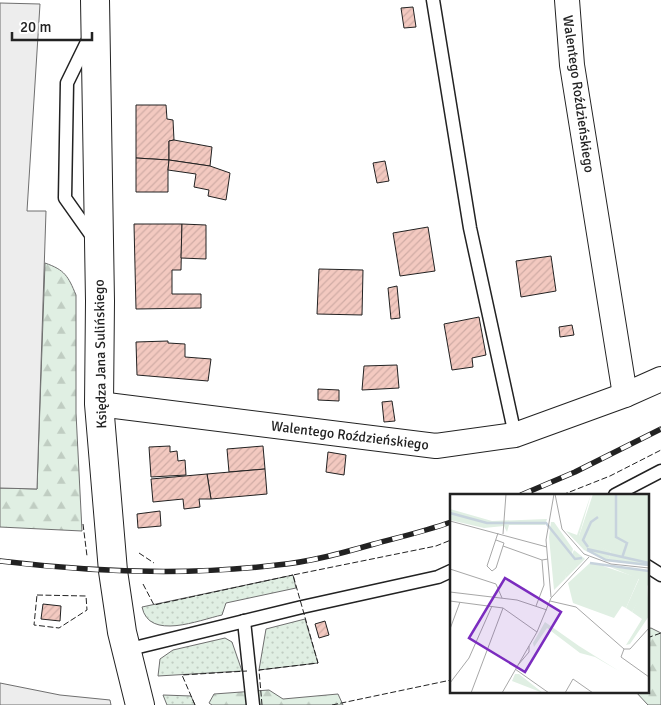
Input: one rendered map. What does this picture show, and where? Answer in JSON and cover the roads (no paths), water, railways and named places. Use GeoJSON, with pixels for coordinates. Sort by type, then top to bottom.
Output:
{"type":"FeatureCollection","features":[{"type":"Feature","properties":{"kind":"street","name":"Walentego Roździeńskiego"},"geometry":{"type":"LineString","coordinates":[[567,0],[572,64],[624,395]]}},
{"type":"Feature","properties":{"kind":"street","name":"Księdza Jana Sulińskiego"},"geometry":{"type":"LineString","coordinates":[[96,11],[99,404],[113,572],[126,650],[140,705]]}},
{"type":"Feature","properties":{"kind":"street","name":"Walentego Roździeńskiego"},"geometry":{"type":"LineString","coordinates":[[99,404],[436,446],[515,435],[624,395],[661,379]]}},
{"type":"Feature","properties":{"kind":"lane"},"geometry":{"type":"LineString","coordinates":[[433,0],[470,228],[515,435]]}},
{"type":"Feature","properties":{"kind":"lane"},"geometry":{"type":"LineString","coordinates":[[617,494],[661,471]]}},
{"type":"Feature","properties":{"kind":"lane"},"geometry":{"type":"LineString","coordinates":[[648,567],[661,575]]}},
{"type":"Feature","properties":{"kind":"lane"},"geometry":{"type":"LineString","coordinates":[[126,650],[438,577],[450,571]]}},
{"type":"Feature","properties":{"kind":"lane"},"geometry":{"type":"LineString","coordinates":[[244,621],[252,705]]}},
{"type":"Feature","properties":{"kind":"railway"},"geometry":{"type":"LineString","coordinates":[[523,494],[575,472],[661,429]]}},
{"type":"Feature","properties":{"kind":"railway"},"geometry":{"type":"LineString","coordinates":[[0,561],[104,570],[208,571],[302,562],[413,534],[450,522]]}}]}
